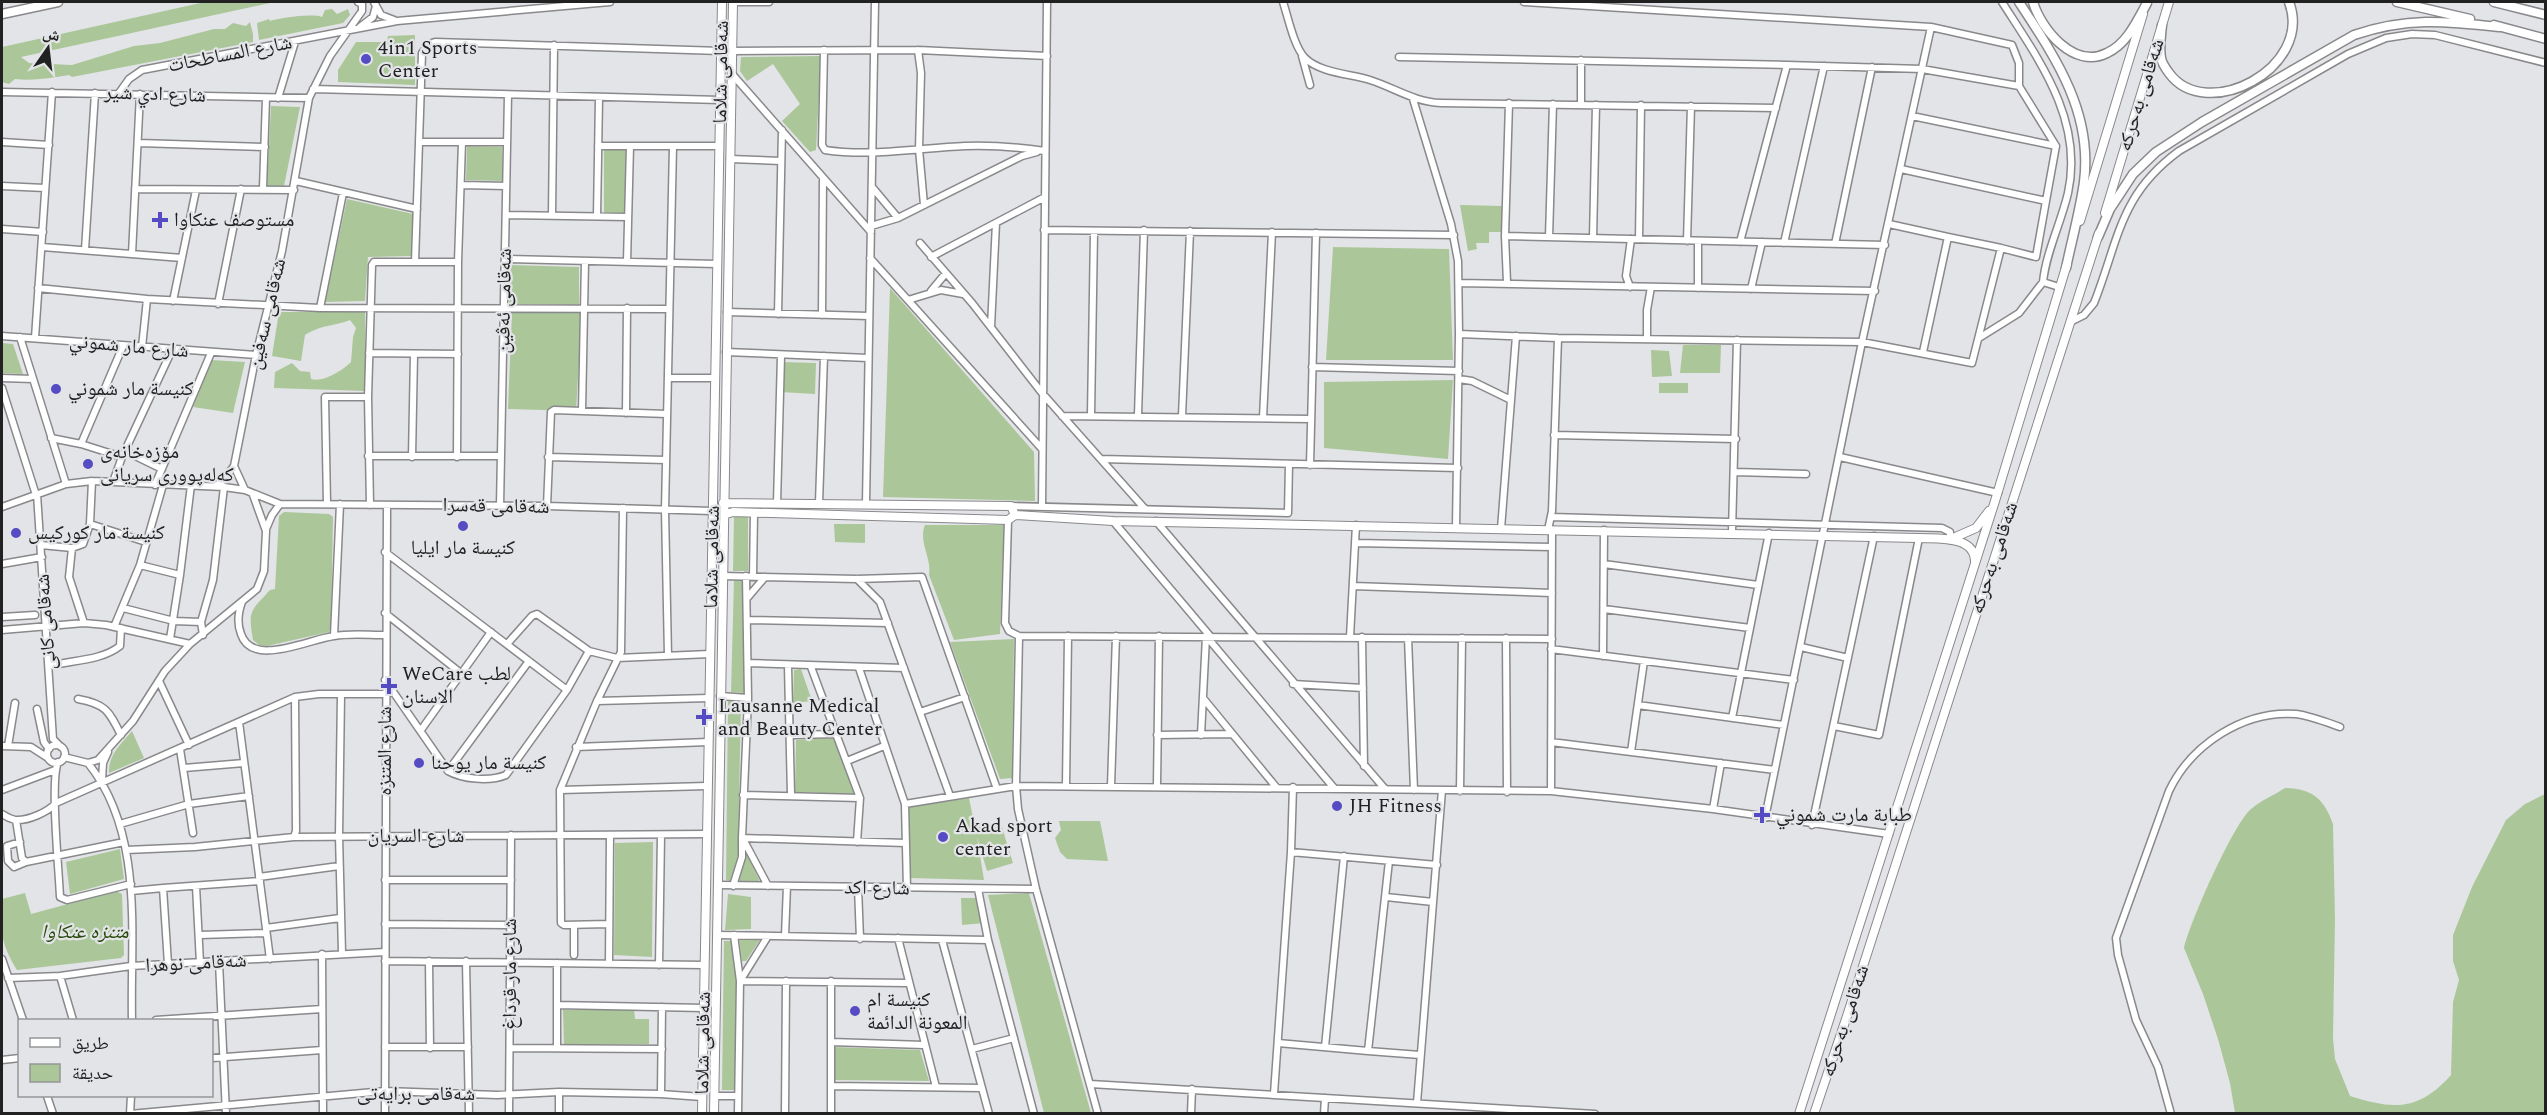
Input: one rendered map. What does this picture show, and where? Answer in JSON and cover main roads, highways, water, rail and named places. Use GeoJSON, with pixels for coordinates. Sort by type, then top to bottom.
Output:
{"type":"FeatureCollection","features":[{"type":"Feature","properties":{"kind":"highway"},"geometry":{"type":"LineString","coordinates":[[2,14],[58,2]]}},
{"type":"Feature","properties":{"kind":"highway"},"geometry":{"type":"LineString","coordinates":[[2019,2],[2073,93],[2085,143],[2084,184],[2066,268]]}},
{"type":"Feature","properties":{"kind":"highway"},"geometry":{"type":"LineString","coordinates":[[2033,2],[2042,24],[2058,42],[2083,56],[2095,56],[2107,54],[2124,40],[2147,2]]}},
{"type":"Feature","properties":{"kind":"highway"},"geometry":{"type":"LineString","coordinates":[[2162,26],[2161,60],[2176,83],[2194,92],[2213,92],[2236,88],[2268,72],[2286,51],[2294,22],[2289,2]]}},
{"type":"Feature","properties":{"kind":"highway"},"geometry":{"type":"LineString","coordinates":[[2397,2],[2546,39]]}},
{"type":"Feature","properties":{"kind":"highway"},"geometry":{"type":"LineString","coordinates":[[2494,2],[2546,15]]}},
{"type":"Feature","properties":{"kind":"highway"},"geometry":{"type":"LineString","coordinates":[[2098,237],[2110,209],[2133,174],[2156,152],[2202,122],[2354,35],[2380,26],[2406,22],[2451,22],[2499,27]]}},
{"type":"Feature","properties":{"kind":"main road","name":"شەقامی شلاما"},"geometry":{"type":"LineString","coordinates":[[702,1113],[722,2]]}},
{"type":"Feature","properties":{"kind":"main road","name":"شەقامی شلاما"},"geometry":{"type":"LineString","coordinates":[[714,1113],[733,2]]}},
{"type":"Feature","properties":{"kind":"main road","name":"شەقامی بەحرکە"},"geometry":{"type":"LineString","coordinates":[[1799,1113],[1996,497],[2147,2]]}},
{"type":"Feature","properties":{"kind":"main road","name":"شەقامی بەحرکە"},"geometry":{"type":"LineString","coordinates":[[1814,1113],[2072,321],[2169,2]]}},
{"type":"Feature","properties":{"kind":"main road"},"geometry":{"type":"LineString","coordinates":[[718,253],[724,258],[728,253]]}},
{"type":"Feature","properties":{"kind":"main road"},"geometry":{"type":"LineString","coordinates":[[717,275],[722,270],[728,275]]}},
{"type":"Feature","properties":{"kind":"main road"},"geometry":{"type":"LineString","coordinates":[[1950,540],[1976,528],[1996,497]]}},
{"type":"Feature","properties":{"kind":"main road"},"geometry":{"type":"LineString","coordinates":[[733,513],[734,502]]}},
{"type":"Feature","properties":{"kind":"main road"},"geometry":{"type":"LineString","coordinates":[[723,503],[1011,506],[1012,517]]}},
{"type":"Feature","properties":{"kind":"main road"},"geometry":{"type":"LineString","coordinates":[[723,515],[754,513],[1012,517],[1874,536],[1950,540],[1968,544],[1974,550],[1975,562]]}},
{"type":"Feature","properties":{"kind":"main road"},"geometry":{"type":"LineString","coordinates":[[707,801],[713,807],[719,801]]}},
{"type":"Feature","properties":{"kind":"main road"},"geometry":{"type":"LineString","coordinates":[[707,818],[712,812],[718,818]]}},
{"type":"Feature","properties":{"kind":"main road"},"geometry":{"type":"LineString","coordinates":[[703,1049],[715,1049]]}},
{"type":"Feature","properties":{"kind":"place","name":"4in1 Sports Center"},"geometry":{"type":"Point","coordinates":[366,59]}},
{"type":"Feature","properties":{"kind":"place","name":"مستوصف عنكاوا"},"geometry":{"type":"Point","coordinates":[160,220]}},
{"type":"Feature","properties":{"kind":"place","name":"كنيسة مار شموني"},"geometry":{"type":"Point","coordinates":[56,389]}},
{"type":"Feature","properties":{"kind":"place","name":"مۆزەخانەی کەلەپووری سریانی"},"geometry":{"type":"Point","coordinates":[88,464]}},
{"type":"Feature","properties":{"kind":"place","name":"كنيسة مار ايليا"},"geometry":{"type":"Point","coordinates":[463,526]}},
{"type":"Feature","properties":{"kind":"place","name":"كنيسة مار كوركيس"},"geometry":{"type":"Point","coordinates":[16,533]}},
{"type":"Feature","properties":{"kind":"place","name":"WeCare لطب الاسنان"},"geometry":{"type":"Point","coordinates":[389,686]}},
{"type":"Feature","properties":{"kind":"place","name":"Lausanne Medical and Beauty Center"},"geometry":{"type":"Point","coordinates":[704,717]}},
{"type":"Feature","properties":{"kind":"place","name":"كنيسة مار يوحنا"},"geometry":{"type":"Point","coordinates":[419,763]}},
{"type":"Feature","properties":{"kind":"place","name":"JH Fitness"},"geometry":{"type":"Point","coordinates":[1337,806]}},
{"type":"Feature","properties":{"kind":"place","name":"طبابة مارت شموني"},"geometry":{"type":"Point","coordinates":[1762,815]}},
{"type":"Feature","properties":{"kind":"place","name":"Akad sport center"},"geometry":{"type":"Point","coordinates":[943,837]}},
{"type":"Feature","properties":{"kind":"place","name":"كنيسة ام المعونة الدائمة"},"geometry":{"type":"Point","coordinates":[855,1011]}},
{"type":"Feature","properties":{"kind":"park label","name":"متنزه عنكاوا"},"geometry":{"type":"Point","coordinates":[85,932]}}]}
